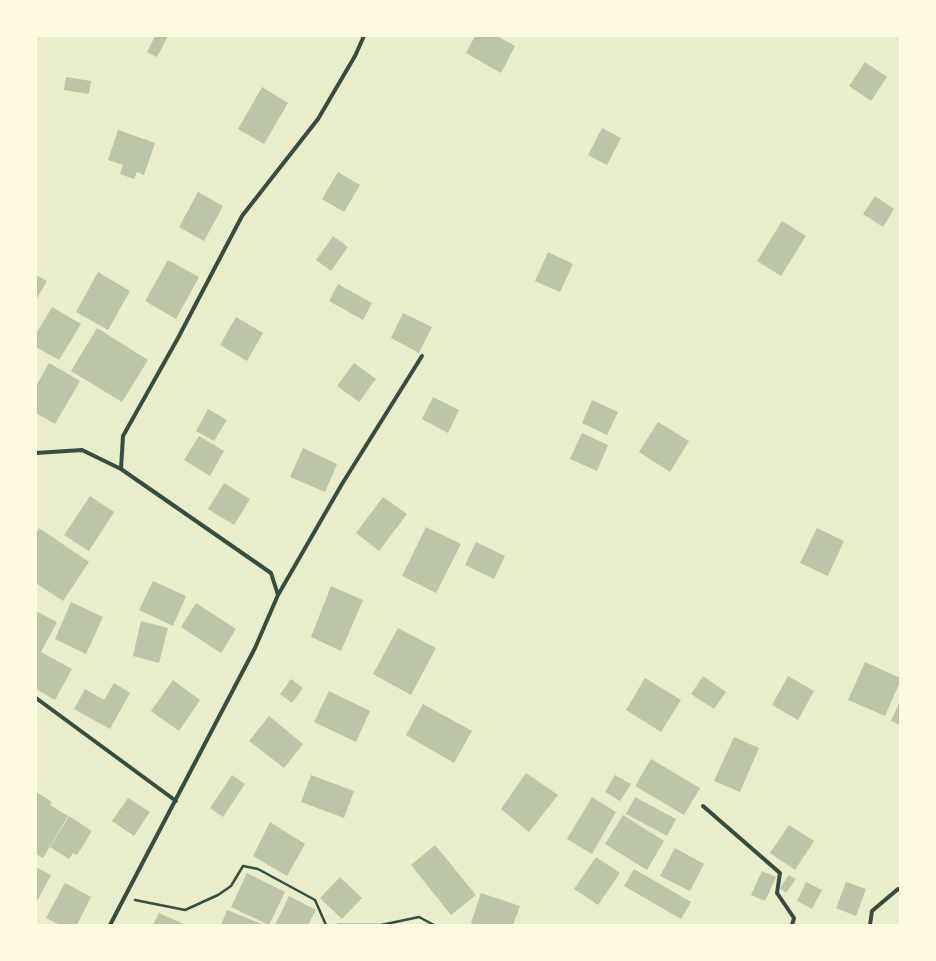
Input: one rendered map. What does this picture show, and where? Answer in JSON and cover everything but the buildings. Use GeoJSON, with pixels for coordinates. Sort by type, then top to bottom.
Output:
{"type":"FeatureCollection","features":[{"type":"Feature","properties":{"kind":"street"},"geometry":{"type":"LineString","coordinates":[[121,469],[123,436],[178,338],[242,216],[318,119],[355,56],[364,36]]}},
{"type":"Feature","properties":{"kind":"street"},"geometry":{"type":"LineString","coordinates":[[110,925],[256,648],[278,595],[342,484],[422,356]]}},
{"type":"Feature","properties":{"kind":"street"},"geometry":{"type":"LineString","coordinates":[[36,453],[82,450],[121,469],[272,573],[278,595]]}},
{"type":"Feature","properties":{"kind":"street"},"geometry":{"type":"LineString","coordinates":[[36,698],[176,801]]}},
{"type":"Feature","properties":{"kind":"street"},"geometry":{"type":"LineString","coordinates":[[703,806],[780,873],[777,893],[794,918],[792,925]]}},
{"type":"Feature","properties":{"kind":"street"},"geometry":{"type":"LineString","coordinates":[[870,925],[872,912],[898,889],[900,890]]}},
{"type":"Feature","properties":{"kind":"path"},"geometry":{"type":"LineString","coordinates":[[125,897],[160,906],[185,910],[218,895],[231,886],[243,866],[258,869],[315,900],[326,925]]}},
{"type":"Feature","properties":{"kind":"path"},"geometry":{"type":"LineString","coordinates":[[338,925],[381,925],[419,917],[434,925]]}}]}
